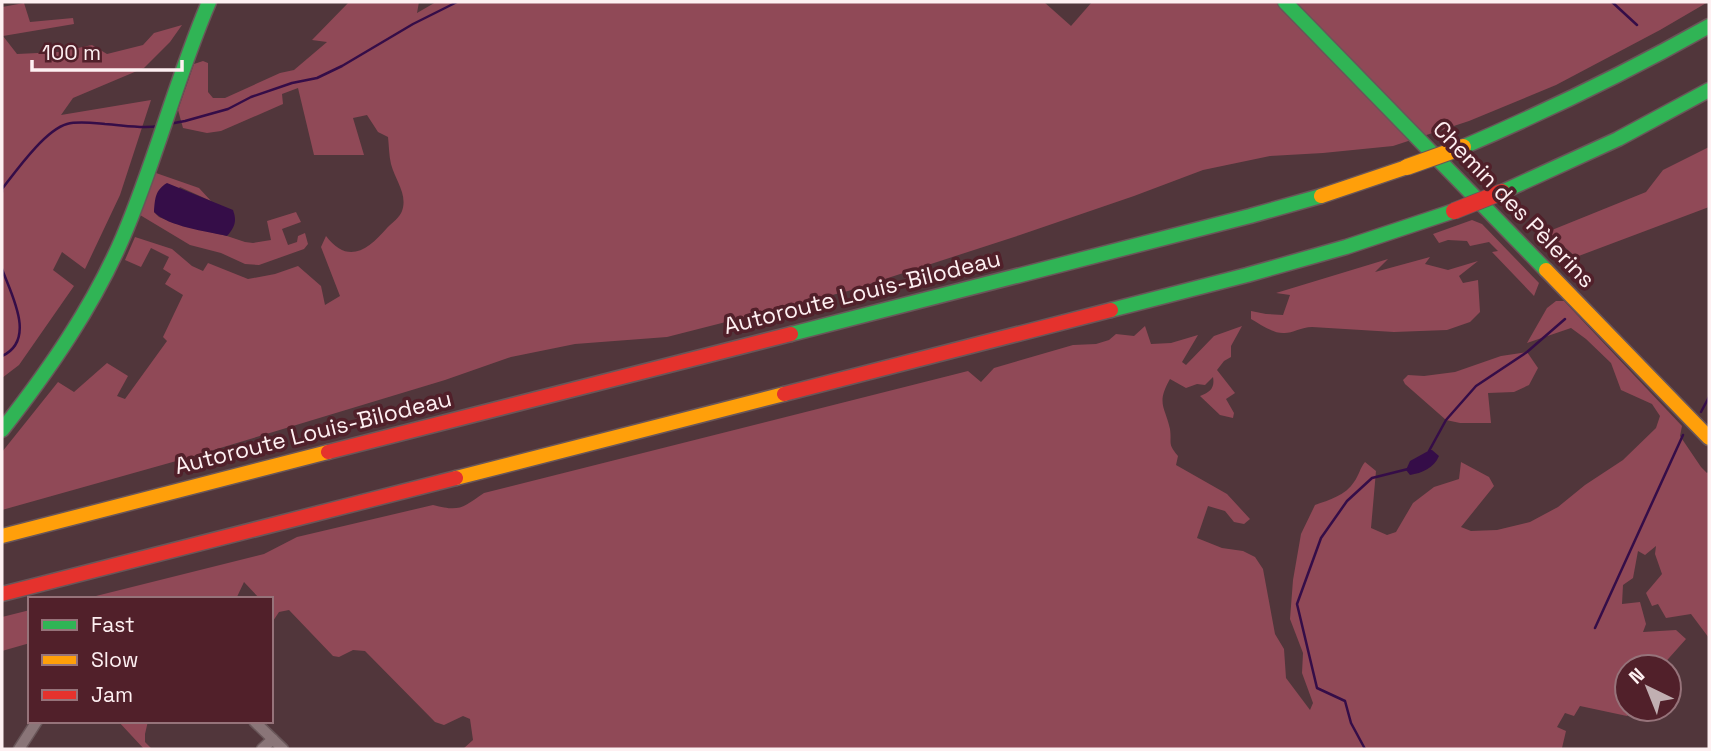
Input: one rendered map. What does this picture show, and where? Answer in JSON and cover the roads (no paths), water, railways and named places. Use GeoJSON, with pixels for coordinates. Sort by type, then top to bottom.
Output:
{"type":"FeatureCollection","features":[{"type":"Feature","properties":{"kind":"main road"},"geometry":{"type":"LineString","coordinates":[[2,430],[55,361],[99,288],[126,229],[169,104],[209,2]]}},
{"type":"Feature","properties":{"kind":"main road","name":"Chemin des Pèlerins"},"geometry":{"type":"LineString","coordinates":[[1285,2],[1709,438]]}},
{"type":"Feature","properties":{"kind":"main road","name":"Autoroute Louis-Bilodeau"},"geometry":{"type":"LineString","coordinates":[[2,536],[1328,194],[1463,147],[1519,123],[1611,79],[1709,26]]}},
{"type":"Feature","properties":{"kind":"main road"},"geometry":{"type":"LineString","coordinates":[[2,594],[1248,275],[1346,247],[1502,192],[1618,139],[1709,90]]}},
{"type":"Feature","properties":{"kind":"street"},"geometry":{"type":"LineString","coordinates":[[19,749],[36,723]]}},
{"type":"Feature","properties":{"kind":"street"},"geometry":{"type":"LineString","coordinates":[[256,723],[282,749]]}},
{"type":"Feature","properties":{"kind":"street"},"geometry":{"type":"LineString","coordinates":[[262,749],[272,739]]}},
{"type":"Feature","properties":{"kind":"waterway"},"geometry":{"type":"LineString","coordinates":[[169,124],[228,109],[251,97],[292,83],[317,78],[457,2]]}},
{"type":"Feature","properties":{"kind":"waterway"},"geometry":{"type":"LineString","coordinates":[[1612,2],[1637,25]]}},
{"type":"Feature","properties":{"kind":"waterway"},"geometry":{"type":"LineString","coordinates":[[2,192],[40,142],[67,124],[86,122],[159,126]]}},
{"type":"Feature","properties":{"kind":"waterway"},"geometry":{"type":"LineString","coordinates":[[2,269],[15,303],[20,328],[12,349],[2,356]]}},
{"type":"Feature","properties":{"kind":"waterway"},"geometry":{"type":"LineString","coordinates":[[1429,451],[1446,420],[1476,386],[1527,352],[1565,319]]}},
{"type":"Feature","properties":{"kind":"waterway"},"geometry":{"type":"LineString","coordinates":[[1701,412],[1709,397]]}},
{"type":"Feature","properties":{"kind":"waterway"},"geometry":{"type":"LineString","coordinates":[[1595,628],[1683,435]]}},
{"type":"Feature","properties":{"kind":"waterway"},"geometry":{"type":"LineString","coordinates":[[1365,749],[1351,723],[1345,701],[1317,688],[1297,604],[1321,538],[1347,501],[1372,478],[1408,469]]}}]}
